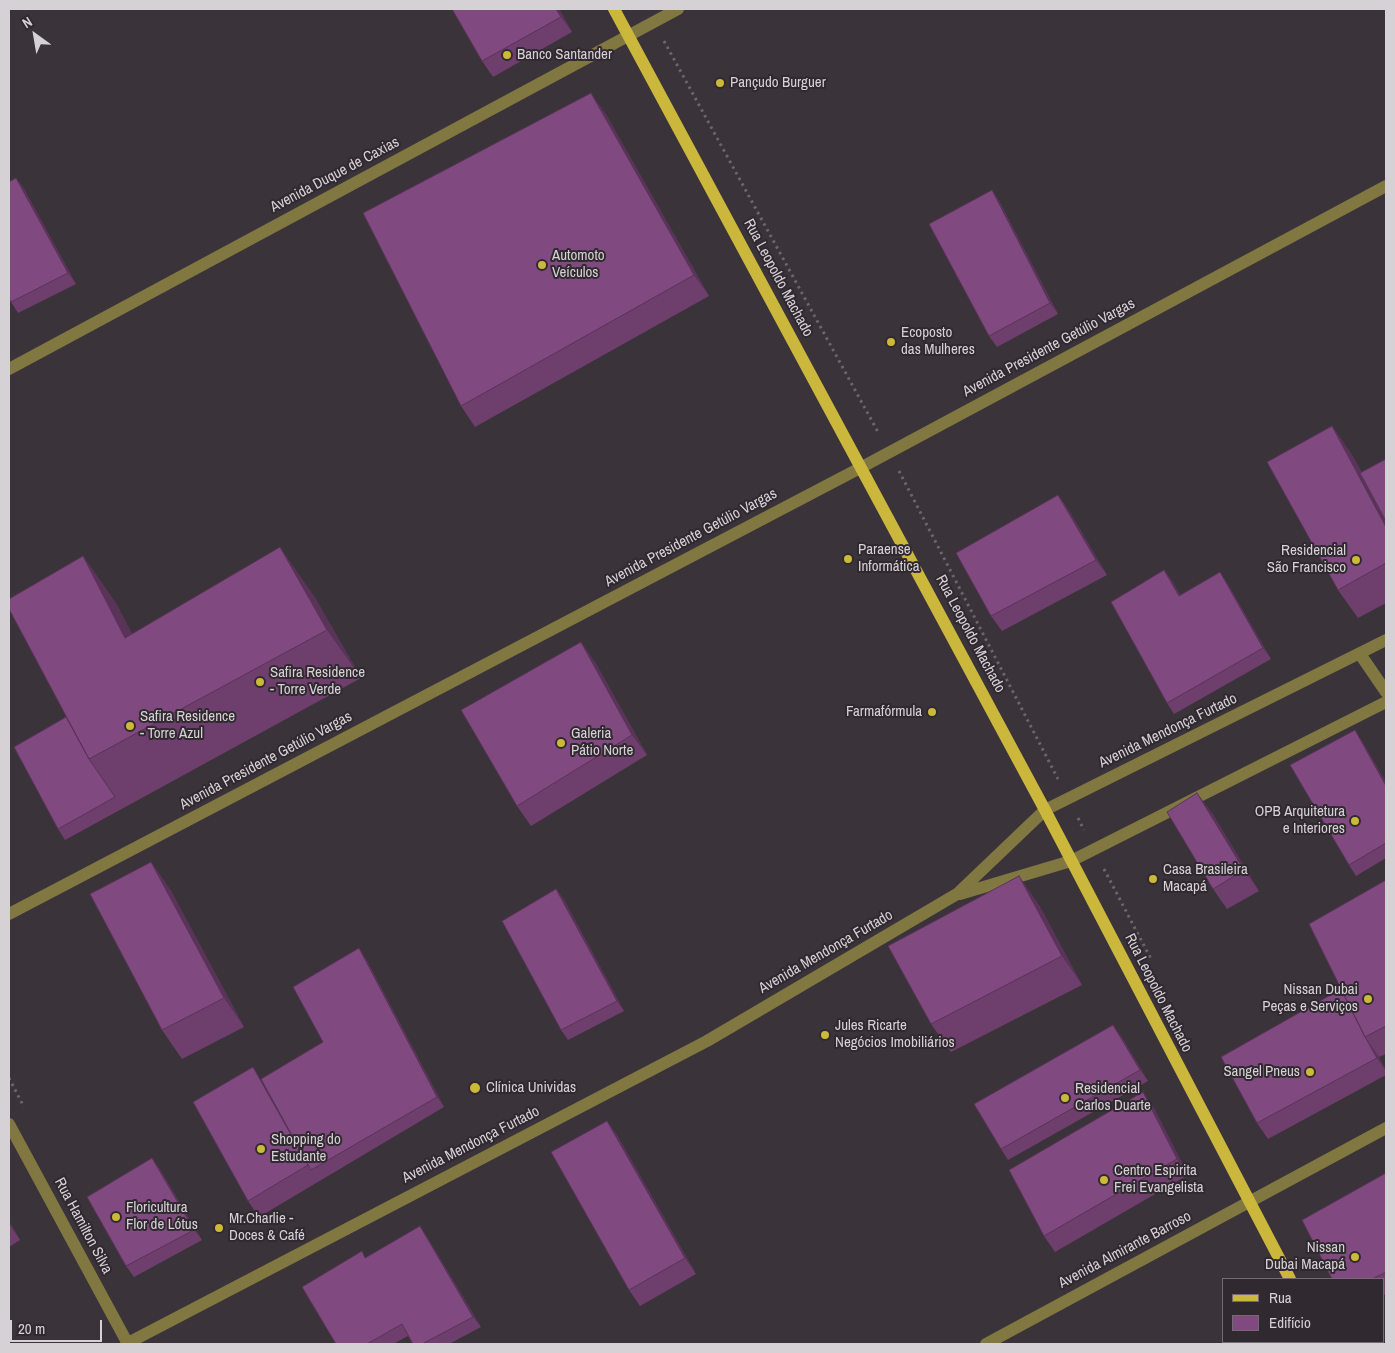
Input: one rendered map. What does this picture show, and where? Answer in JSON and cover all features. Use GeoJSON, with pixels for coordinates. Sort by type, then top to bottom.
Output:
{"type":"FeatureCollection","features":[{"type":"Feature","properties":{"kind":"main road","name":"Rua Leopoldo Machado"},"geometry":{"type":"LineString","coordinates":[[614,9],[1045,810],[1248,1202],[1289,1278]]}},
{"type":"Feature","properties":{"kind":"street","name":"Avenida Duque de Caxias"},"geometry":{"type":"LineString","coordinates":[[9,369],[678,9]]}},
{"type":"Feature","properties":{"kind":"street","name":"Avenida Presidente Getúlio Vargas"},"geometry":{"type":"LineString","coordinates":[[9,914],[862,467],[1386,186]]}},
{"type":"Feature","properties":{"kind":"street","name":"Avenida Mendonça Furtado"},"geometry":{"type":"LineString","coordinates":[[127,1344],[707,1041],[958,894],[1045,810],[1386,640]]}},
{"type":"Feature","properties":{"kind":"street"},"geometry":{"type":"LineString","coordinates":[[1360,654],[1386,692]]}},
{"type":"Feature","properties":{"kind":"street","name":"Avenida Mendonça Furtado"},"geometry":{"type":"LineString","coordinates":[[958,894],[1071,861],[1386,702]]}},
{"type":"Feature","properties":{"kind":"street","name":"Rua Hamilton Silva"},"geometry":{"type":"LineString","coordinates":[[9,1124],[127,1344]]}},
{"type":"Feature","properties":{"kind":"street","name":"Avenida Almirante Barroso"},"geometry":{"type":"LineString","coordinates":[[986,1344],[1386,1128]]}},
{"type":"Feature","properties":{"kind":"path"},"geometry":{"type":"LineString","coordinates":[[655,21],[889,452],[1151,960]]}},
{"type":"Feature","properties":{"kind":"building","name":"Banco Santander"},"geometry":{"type":"Polygon","coordinates":[[[452,9],[556,9],[561,17],[482,61],[452,9]]]}},
{"type":"Feature","properties":{"kind":"building","name":"Automoto Veículos"},"geometry":{"type":"Polygon","coordinates":[[[591,93],[694,275],[461,406],[363,213],[591,93]]]}},
{"type":"Feature","properties":{"kind":"building"},"geometry":{"type":"Polygon","coordinates":[[[16,178],[68,273],[11,302],[9,299],[9,182],[16,178]]]}},
{"type":"Feature","properties":{"kind":"building"},"geometry":{"type":"Polygon","coordinates":[[[992,190],[1050,303],[989,336],[929,224],[992,190]]]}},
{"type":"Feature","properties":{"kind":"building","name":"Residencial São Francisco"},"geometry":{"type":"Polygon","coordinates":[[[1332,426],[1386,527],[1386,563],[1338,590],[1267,462],[1332,426]]]}},
{"type":"Feature","properties":{"kind":"building"},"geometry":{"type":"Polygon","coordinates":[[[1386,459],[1386,521],[1360,473],[1386,459]]]}},
{"type":"Feature","properties":{"kind":"building"},"geometry":{"type":"Polygon","coordinates":[[[1058,495],[1096,560],[991,616],[956,553],[1058,495]]]}},
{"type":"Feature","properties":{"kind":"building"},"geometry":{"type":"Polygon","coordinates":[[[280,547],[327,630],[89,759],[9,609],[9,599],[83,556],[125,638],[280,547]]]}},
{"type":"Feature","properties":{"kind":"building"},"geometry":{"type":"Polygon","coordinates":[[[1164,570],[1179,596],[1220,572],[1263,648],[1167,703],[1111,602],[1164,570]]]}},
{"type":"Feature","properties":{"kind":"building","name":"Galeria Pátio Norte"},"geometry":{"type":"Polygon","coordinates":[[[581,642],[632,735],[517,806],[461,710],[581,642]]]}},
{"type":"Feature","properties":{"kind":"building"},"geometry":{"type":"Polygon","coordinates":[[[66,717],[89,759],[115,797],[58,829],[14,747],[66,717]]]}},
{"type":"Feature","properties":{"kind":"building","name":"OPB Arquitetura e Interiores"},"geometry":{"type":"Polygon","coordinates":[[[1355,730],[1386,786],[1386,843],[1349,865],[1290,765],[1355,730]]]}},
{"type":"Feature","properties":{"kind":"building"},"geometry":{"type":"Polygon","coordinates":[[[1197,793],[1244,870],[1213,889],[1167,812],[1197,793]]]}},
{"type":"Feature","properties":{"kind":"building"},"geometry":{"type":"Polygon","coordinates":[[[151,862],[224,998],[162,1030],[90,894],[151,862]]]}},
{"type":"Feature","properties":{"kind":"building"},"geometry":{"type":"Polygon","coordinates":[[[1019,876],[1062,956],[931,1024],[888,946],[1019,876]]]}},
{"type":"Feature","properties":{"kind":"building","name":"Nissan Dubai Peças e Serviços"},"geometry":{"type":"Polygon","coordinates":[[[1386,880],[1386,1026],[1365,1037],[1309,924],[1386,880]]]}},
{"type":"Feature","properties":{"kind":"building"},"geometry":{"type":"Polygon","coordinates":[[[556,889],[617,1001],[561,1030],[502,921],[556,889]]]}},
{"type":"Feature","properties":{"kind":"building"},"geometry":{"type":"Polygon","coordinates":[[[359,948],[437,1097],[311,1170],[261,1079],[323,1042],[293,987],[359,948]]]}},
{"type":"Feature","properties":{"kind":"building","name":"Sangel Pneus"},"geometry":{"type":"Polygon","coordinates":[[[1341,989],[1377,1058],[1257,1123],[1221,1057],[1341,989]]]}},
{"type":"Feature","properties":{"kind":"building","name":"Residencial Carlos Duarte"},"geometry":{"type":"Polygon","coordinates":[[[1113,1025],[1140,1070],[1001,1149],[974,1104],[1113,1025]]]}},
{"type":"Feature","properties":{"kind":"building","name":"Shopping do Estudante"},"geometry":{"type":"Polygon","coordinates":[[[253,1067],[308,1165],[248,1201],[193,1102],[253,1067]]]}},
{"type":"Feature","properties":{"kind":"building","name":"Centro Espirita Frei Evangelista"},"geometry":{"type":"Polygon","coordinates":[[[1143,1092],[1177,1159],[1044,1236],[1009,1170],[1143,1092]]]}},
{"type":"Feature","properties":{"kind":"building"},"geometry":{"type":"Polygon","coordinates":[[[607,1121],[685,1258],[629,1290],[551,1152],[607,1121]]]}},
{"type":"Feature","properties":{"kind":"building"},"geometry":{"type":"Polygon","coordinates":[[[152,1158],[194,1230],[126,1266],[87,1197],[152,1158]]]}},
{"type":"Feature","properties":{"kind":"building","name":"Nissan Dubai Macapá"},"geometry":{"type":"Polygon","coordinates":[[[1386,1173],[1386,1272],[1374,1278],[1331,1278],[1302,1220],[1386,1173]]]}},
{"type":"Feature","properties":{"kind":"building"},"geometry":{"type":"Polygon","coordinates":[[[420,1226],[473,1317],[422,1344],[413,1344],[402,1324],[367,1344],[336,1344],[302,1287],[362,1251],[365,1258],[420,1226]]]}},
{"type":"Feature","properties":{"kind":"place","name":"Banco Santander"},"geometry":{"type":"Point","coordinates":[507,55]}},
{"type":"Feature","properties":{"kind":"place","name":"Pançudo Burguer"},"geometry":{"type":"Point","coordinates":[720,83]}},
{"type":"Feature","properties":{"kind":"place","name":"Automoto Veículos"},"geometry":{"type":"Point","coordinates":[542,265]}},
{"type":"Feature","properties":{"kind":"place","name":"Ecoposto das Mulheres"},"geometry":{"type":"Point","coordinates":[891,342]}},
{"type":"Feature","properties":{"kind":"place","name":"Paraense Informática"},"geometry":{"type":"Point","coordinates":[848,559]}},
{"type":"Feature","properties":{"kind":"place","name":"Residencial São Francisco"},"geometry":{"type":"Point","coordinates":[1356,560]}},
{"type":"Feature","properties":{"kind":"place","name":"Safira Residence - Torre Verde"},"geometry":{"type":"Point","coordinates":[260,682]}},
{"type":"Feature","properties":{"kind":"place","name":"Farmafórmula"},"geometry":{"type":"Point","coordinates":[932,712]}},
{"type":"Feature","properties":{"kind":"place","name":"Safira Residence - Torre Azul"},"geometry":{"type":"Point","coordinates":[130,726]}},
{"type":"Feature","properties":{"kind":"place","name":"Galeria Pátio Norte"},"geometry":{"type":"Point","coordinates":[561,743]}},
{"type":"Feature","properties":{"kind":"place","name":"OPB Arquitetura e Interiores"},"geometry":{"type":"Point","coordinates":[1355,821]}},
{"type":"Feature","properties":{"kind":"place","name":"Casa Brasileira Macapá"},"geometry":{"type":"Point","coordinates":[1153,879]}},
{"type":"Feature","properties":{"kind":"place","name":"Nissan Dubai Peças e Serviços"},"geometry":{"type":"Point","coordinates":[1368,999]}},
{"type":"Feature","properties":{"kind":"place","name":"Jules Ricarte Negócios Imobiliários"},"geometry":{"type":"Point","coordinates":[825,1035]}},
{"type":"Feature","properties":{"kind":"place","name":"Sangel Pneus"},"geometry":{"type":"Point","coordinates":[1310,1072]}},
{"type":"Feature","properties":{"kind":"place","name":"Clínica Unividas"},"geometry":{"type":"Point","coordinates":[475,1088]}},
{"type":"Feature","properties":{"kind":"place","name":"Residencial Carlos Duarte"},"geometry":{"type":"Point","coordinates":[1065,1098]}},
{"type":"Feature","properties":{"kind":"place","name":"Shopping do Estudante"},"geometry":{"type":"Point","coordinates":[261,1149]}},
{"type":"Feature","properties":{"kind":"place","name":"Centro Espirita Frei Evangelista"},"geometry":{"type":"Point","coordinates":[1104,1180]}},
{"type":"Feature","properties":{"kind":"place","name":"Floricultura Flor de Lótus"},"geometry":{"type":"Point","coordinates":[116,1217]}},
{"type":"Feature","properties":{"kind":"place","name":"Mr.Charlie - Doces & Café"},"geometry":{"type":"Point","coordinates":[219,1228]}},
{"type":"Feature","properties":{"kind":"place","name":"Nissan Dubai Macapá"},"geometry":{"type":"Point","coordinates":[1355,1257]}}]}
